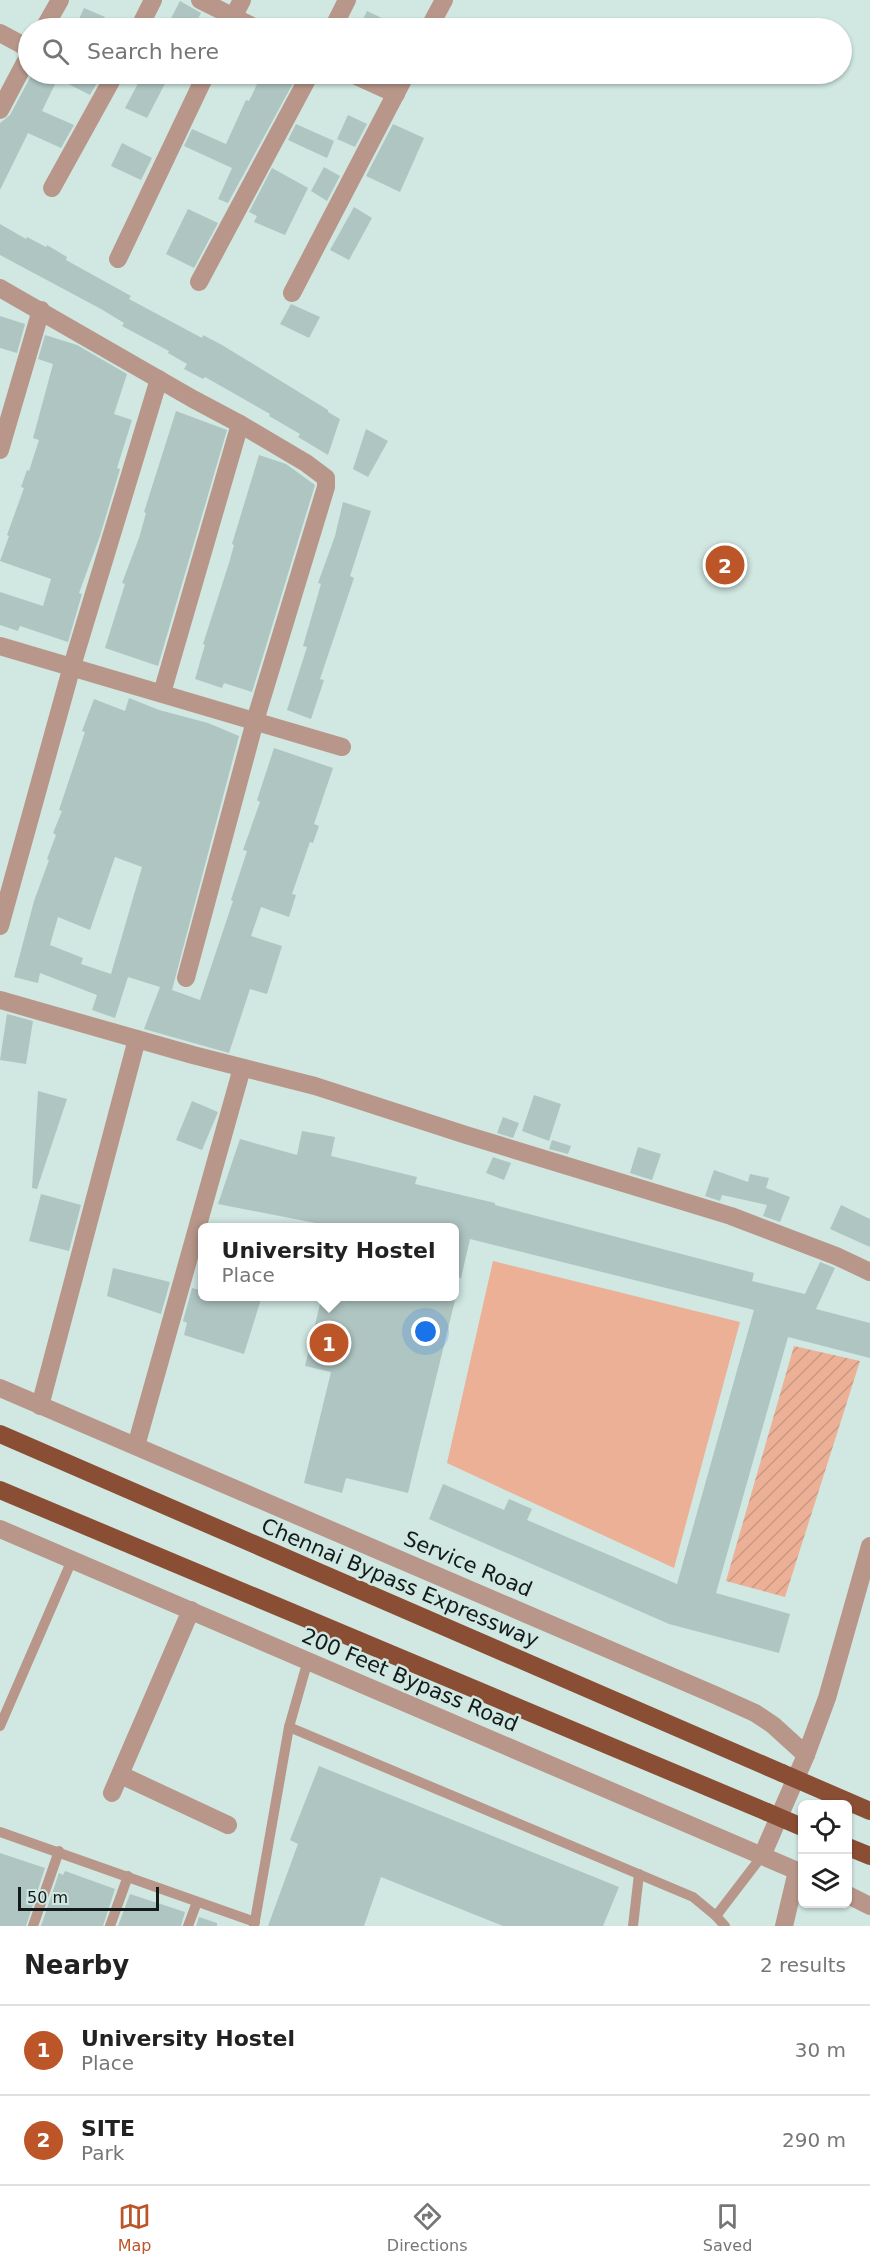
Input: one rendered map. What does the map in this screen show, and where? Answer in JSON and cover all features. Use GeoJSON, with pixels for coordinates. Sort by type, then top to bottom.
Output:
{"type":"FeatureCollection","features":[{"type":"Feature","properties":{"kind":"highway","name":"Chennai Bypass Expressway"},"geometry":{"type":"LineString","coordinates":[[0,1434],[870,1811]]}},
{"type":"Feature","properties":{"kind":"highway"},"geometry":{"type":"LineString","coordinates":[[0,1490],[798,1825]]}},
{"type":"Feature","properties":{"kind":"highway"},"geometry":{"type":"LineString","coordinates":[[852,1849],[870,1856]]}},
{"type":"Feature","properties":{"kind":"street"},"geometry":{"type":"LineString","coordinates":[[50,18],[60,0]]}},
{"type":"Feature","properties":{"kind":"street"},"geometry":{"type":"LineString","coordinates":[[144,18],[153,0]]}},
{"type":"Feature","properties":{"kind":"street"},"geometry":{"type":"LineString","coordinates":[[200,0],[223,18]]}},
{"type":"Feature","properties":{"kind":"street"},"geometry":{"type":"LineString","coordinates":[[233,18],[242,0]]}},
{"type":"Feature","properties":{"kind":"street"},"geometry":{"type":"LineString","coordinates":[[338,18],[347,0]]}},
{"type":"Feature","properties":{"kind":"street"},"geometry":{"type":"LineString","coordinates":[[434,18],[444,0]]}},
{"type":"Feature","properties":{"kind":"street"},"geometry":{"type":"LineString","coordinates":[[0,33],[18,43]]}},
{"type":"Feature","properties":{"kind":"street"},"geometry":{"type":"LineString","coordinates":[[0,110],[18,76]]}},
{"type":"Feature","properties":{"kind":"street"},"geometry":{"type":"LineString","coordinates":[[52,188],[109,84]]}},
{"type":"Feature","properties":{"kind":"street"},"geometry":{"type":"LineString","coordinates":[[118,259],[201,84]]}},
{"type":"Feature","properties":{"kind":"street"},"geometry":{"type":"LineString","coordinates":[[199,282],[305,84]]}},
{"type":"Feature","properties":{"kind":"street"},"geometry":{"type":"LineString","coordinates":[[374,84],[396,94]]}},
{"type":"Feature","properties":{"kind":"street"},"geometry":{"type":"LineString","coordinates":[[292,293],[401,84]]}},
{"type":"Feature","properties":{"kind":"street"},"geometry":{"type":"LineString","coordinates":[[0,288],[240,424],[306,463],[326,478],[326,487],[309,548],[255,721],[186,978]]}},
{"type":"Feature","properties":{"kind":"street"},"geometry":{"type":"LineString","coordinates":[[0,450],[41,310]]}},
{"type":"Feature","properties":{"kind":"street"},"geometry":{"type":"LineString","coordinates":[[0,926],[72,666],[159,379]]}},
{"type":"Feature","properties":{"kind":"street"},"geometry":{"type":"LineString","coordinates":[[162,693],[240,424]]}},
{"type":"Feature","properties":{"kind":"street"},"geometry":{"type":"LineString","coordinates":[[0,646],[342,747]]}},
{"type":"Feature","properties":{"kind":"street"},"geometry":{"type":"LineString","coordinates":[[0,1000],[242,1068],[315,1086],[731,1216],[836,1256],[870,1272]]}},
{"type":"Feature","properties":{"kind":"street"},"geometry":{"type":"LineString","coordinates":[[40,1406],[137,1039]]}},
{"type":"Feature","properties":{"kind":"street"},"geometry":{"type":"LineString","coordinates":[[199,1223],[242,1068]]}},
{"type":"Feature","properties":{"kind":"street"},"geometry":{"type":"LineString","coordinates":[[136,1446],[198,1225]]}},
{"type":"Feature","properties":{"kind":"street","name":"Service Road"},"geometry":{"type":"LineString","coordinates":[[0,1389],[755,1713],[773,1725],[806,1755]]}},
{"type":"Feature","properties":{"kind":"street","name":"200 Feet Bypass Road"},"geometry":{"type":"LineString","coordinates":[[0,1528],[798,1871]]}},
{"type":"Feature","properties":{"kind":"street"},"geometry":{"type":"LineString","coordinates":[[762,1856],[806,1755],[827,1698],[870,1546]]}},
{"type":"Feature","properties":{"kind":"street"},"geometry":{"type":"LineString","coordinates":[[112,1794],[191,1610]]}},
{"type":"Feature","properties":{"kind":"street"},"geometry":{"type":"LineString","coordinates":[[121,1775],[228,1825]]}},
{"type":"Feature","properties":{"kind":"street"},"geometry":{"type":"LineString","coordinates":[[784,1926],[798,1879]]}},
{"type":"Feature","properties":{"kind":"street"},"geometry":{"type":"LineString","coordinates":[[852,1897],[870,1906]]}},
{"type":"Feature","properties":{"kind":"lane"},"geometry":{"type":"LineString","coordinates":[[0,1726],[72,1560]]}},
{"type":"Feature","properties":{"kind":"lane"},"geometry":{"type":"LineString","coordinates":[[0,1832],[59,1851],[255,1924],[289,1726],[308,1660]]}},
{"type":"Feature","properties":{"kind":"lane"},"geometry":{"type":"LineString","coordinates":[[289,1726],[693,1897],[716,1916],[724,1926]]}},
{"type":"Feature","properties":{"kind":"lane"},"geometry":{"type":"LineString","coordinates":[[33,1926],[59,1851]]}},
{"type":"Feature","properties":{"kind":"lane"},"geometry":{"type":"LineString","coordinates":[[716,1916],[762,1856]]}},
{"type":"Feature","properties":{"kind":"lane"},"geometry":{"type":"LineString","coordinates":[[633,1926],[639,1874]]}},
{"type":"Feature","properties":{"kind":"lane"},"geometry":{"type":"LineString","coordinates":[[110,1926],[128,1876]]}},
{"type":"Feature","properties":{"kind":"lane"},"geometry":{"type":"LineString","coordinates":[[188,1926],[197,1902]]}},
{"type":"Feature","properties":{"kind":"shaded area"},"geometry":{"type":"Polygon","coordinates":[[[493,1261],[740,1322],[674,1568],[447,1463],[493,1261]]]}},
{"type":"Feature","properties":{"kind":"shaded area"},"geometry":{"type":"Polygon","coordinates":[[[794,1346],[860,1361],[785,1597],[726,1581],[794,1346]]]}},
{"type":"Feature","properties":{"kind":"building"},"geometry":{"type":"Polygon","coordinates":[[[180,1],[201,13],[198,18],[171,18],[180,1]]]}},
{"type":"Feature","properties":{"kind":"building"},"geometry":{"type":"Polygon","coordinates":[[[84,8],[105,17],[104,18],[80,18],[84,8]]]}},
{"type":"Feature","properties":{"kind":"building"},"geometry":{"type":"Polygon","coordinates":[[[367,11],[382,18],[364,18],[367,11]]]}},
{"type":"Feature","properties":{"kind":"building"},"geometry":{"type":"Polygon","coordinates":[[[27,84],[55,84],[42,111],[74,125],[61,148],[28,133],[0,190],[0,123],[10,115],[27,84]]]}},
{"type":"Feature","properties":{"kind":"building"},"geometry":{"type":"Polygon","coordinates":[[[69,84],[96,84],[90,95],[69,84]]]}},
{"type":"Feature","properties":{"kind":"building"},"geometry":{"type":"Polygon","coordinates":[[[138,84],[165,84],[147,118],[125,108],[138,84]]]}},
{"type":"Feature","properties":{"kind":"building"},"geometry":{"type":"Polygon","coordinates":[[[257,84],[293,84],[228,203],[218,199],[232,168],[184,146],[192,129],[226,144],[246,100],[249,101],[257,84]]]}},
{"type":"Feature","properties":{"kind":"building"},"geometry":{"type":"Polygon","coordinates":[[[348,115],[367,124],[355,147],[337,139],[348,115]]]}},
{"type":"Feature","properties":{"kind":"building"},"geometry":{"type":"Polygon","coordinates":[[[296,124],[334,141],[327,158],[288,140],[296,124]]]}},
{"type":"Feature","properties":{"kind":"building"},"geometry":{"type":"Polygon","coordinates":[[[393,124],[424,138],[400,192],[366,176],[393,124]]]}},
{"type":"Feature","properties":{"kind":"building"},"geometry":{"type":"Polygon","coordinates":[[[122,143],[152,158],[141,180],[111,166],[122,143]]]}},
{"type":"Feature","properties":{"kind":"building"},"geometry":{"type":"Polygon","coordinates":[[[324,167],[340,176],[327,201],[311,191],[324,167]]]}},
{"type":"Feature","properties":{"kind":"building"},"geometry":{"type":"Polygon","coordinates":[[[272,168],[308,188],[285,235],[254,222],[257,216],[249,212],[272,168]]]}},
{"type":"Feature","properties":{"kind":"building"},"geometry":{"type":"Polygon","coordinates":[[[354,207],[372,218],[349,260],[330,250],[354,207]]]}},
{"type":"Feature","properties":{"kind":"building"},"geometry":{"type":"Polygon","coordinates":[[[188,209],[218,223],[194,268],[166,254],[188,209]]]}},
{"type":"Feature","properties":{"kind":"building"},"geometry":{"type":"Polygon","coordinates":[[[0,224],[26,239],[27,237],[46,247],[47,245],[67,257],[66,260],[131,296],[129,299],[202,338],[203,335],[222,345],[328,410],[340,419],[328,455],[298,437],[300,434],[269,416],[270,414],[205,377],[203,379],[184,369],[187,364],[168,353],[169,351],[122,326],[124,323],[0,255],[0,224]]]}},
{"type":"Feature","properties":{"kind":"building"},"geometry":{"type":"Polygon","coordinates":[[[291,304],[320,317],[309,338],[280,324],[291,304]]]}},
{"type":"Feature","properties":{"kind":"building"},"geometry":{"type":"Polygon","coordinates":[[[0,316],[25,324],[17,353],[0,348],[0,316]]]}},
{"type":"Feature","properties":{"kind":"building"},"geometry":{"type":"Polygon","coordinates":[[[45,335],[77,345],[127,374],[114,414],[132,420],[100,536],[79,593],[82,594],[68,642],[20,626],[18,631],[0,625],[0,592],[43,606],[51,579],[0,561],[24,488],[21,487],[39,440],[33,438],[53,364],[38,359],[45,335]]]}},
{"type":"Feature","properties":{"kind":"building"},"geometry":{"type":"Polygon","coordinates":[[[176,411],[227,430],[158,666],[105,648],[125,584],[122,583],[139,538],[146,513],[144,512],[176,411]]]}},
{"type":"Feature","properties":{"kind":"building"},"geometry":{"type":"Polygon","coordinates":[[[366,429],[388,441],[368,477],[353,469],[366,429]]]}},
{"type":"Feature","properties":{"kind":"building"},"geometry":{"type":"Polygon","coordinates":[[[259,455],[286,464],[315,485],[252,692],[224,683],[222,688],[195,679],[205,645],[203,644],[229,563],[234,545],[232,544],[259,455]]]}},
{"type":"Feature","properties":{"kind":"building"},"geometry":{"type":"Polygon","coordinates":[[[343,502],[371,511],[350,576],[354,578],[320,679],[324,680],[311,719],[287,710],[307,647],[303,646],[321,584],[318,583],[335,536],[343,502]]]}},
{"type":"Feature","properties":{"kind":"building"},"geometry":{"type":"Polygon","coordinates":[[[129,698],[159,710],[208,723],[239,736],[172,990],[200,1000],[233,901],[231,900],[247,851],[243,850],[260,802],[257,800],[274,748],[333,768],[314,824],[319,826],[313,843],[310,842],[292,894],[296,895],[289,917],[261,907],[251,936],[282,946],[267,994],[250,989],[229,1053],[144,1029],[160,987],[128,977],[115,1018],[92,1010],[97,995],[40,973],[38,983],[14,977],[34,901],[56,835],[53,833],[62,811],[59,810],[85,732],[82,731],[94,699],[125,711],[129,698]],[[115,857],[90,930],[58,917],[50,945],[83,958],[81,964],[111,974],[142,867],[115,857]]]}},
{"type":"Feature","properties":{"kind":"building"},"geometry":{"type":"Polygon","coordinates":[[[7,1014],[33,1021],[26,1064],[0,1060],[7,1014]]]}},
{"type":"Feature","properties":{"kind":"building"},"geometry":{"type":"Polygon","coordinates":[[[38,1091],[67,1099],[37,1189],[32,1188],[38,1091]]]}},
{"type":"Feature","properties":{"kind":"building"},"geometry":{"type":"Polygon","coordinates":[[[534,1095],[561,1104],[549,1141],[522,1131],[534,1095]]]}},
{"type":"Feature","properties":{"kind":"building"},"geometry":{"type":"Polygon","coordinates":[[[192,1101],[218,1112],[202,1150],[176,1140],[192,1101]]]}},
{"type":"Feature","properties":{"kind":"building"},"geometry":{"type":"Polygon","coordinates":[[[503,1117],[519,1123],[513,1138],[497,1133],[503,1117]]]}},
{"type":"Feature","properties":{"kind":"building"},"geometry":{"type":"Polygon","coordinates":[[[302,1131],[335,1137],[331,1156],[417,1177],[415,1184],[495,1203],[495,1205],[754,1273],[752,1281],[805,1294],[820,1262],[835,1268],[816,1309],[870,1323],[870,1358],[788,1337],[716,1593],[790,1614],[779,1653],[669,1624],[429,1519],[443,1484],[504,1510],[509,1499],[532,1509],[527,1520],[677,1584],[754,1310],[470,1239],[461,1278],[459,1278],[459,1223],[315,1223],[218,1204],[240,1139],[297,1155],[302,1131]]]}},
{"type":"Feature","properties":{"kind":"building"},"geometry":{"type":"Polygon","coordinates":[[[552,1140],[571,1146],[568,1154],[549,1149],[552,1140]]]}},
{"type":"Feature","properties":{"kind":"building"},"geometry":{"type":"Polygon","coordinates":[[[638,1147],[661,1154],[652,1180],[630,1173],[638,1147]]]}},
{"type":"Feature","properties":{"kind":"building"},"geometry":{"type":"Polygon","coordinates":[[[493,1157],[511,1163],[504,1180],[486,1173],[493,1157]]]}},
{"type":"Feature","properties":{"kind":"building"},"geometry":{"type":"Polygon","coordinates":[[[714,1170],[748,1182],[750,1174],[769,1178],[766,1188],[790,1197],[780,1222],[763,1216],[767,1205],[722,1195],[720,1201],[705,1196],[714,1170]]]}},
{"type":"Feature","properties":{"kind":"building"},"geometry":{"type":"Polygon","coordinates":[[[41,1194],[81,1205],[69,1251],[29,1241],[41,1194]]]}},
{"type":"Feature","properties":{"kind":"building"},"geometry":{"type":"Polygon","coordinates":[[[841,1205],[870,1219],[870,1247],[830,1229],[841,1205]]]}},
{"type":"Feature","properties":{"kind":"building"},"geometry":{"type":"Polygon","coordinates":[[[113,1268],[170,1282],[161,1314],[107,1296],[113,1268]]]}},
{"type":"Feature","properties":{"kind":"building"},"geometry":{"type":"Polygon","coordinates":[[[192,1288],[198,1290],[198,1301],[260,1301],[244,1354],[184,1335],[187,1323],[183,1321],[192,1288]]]}},
{"type":"Feature","properties":{"kind":"building"},"geometry":{"type":"Polygon","coordinates":[[[321,1301],[455,1301],[408,1493],[346,1478],[342,1493],[304,1483],[331,1372],[305,1366],[321,1301]]]}},
{"type":"Feature","properties":{"kind":"building"},"geometry":{"type":"Polygon","coordinates":[[[319,1766],[619,1887],[603,1926],[503,1926],[381,1877],[364,1926],[268,1926],[298,1844],[290,1840],[319,1766]]]}},
{"type":"Feature","properties":{"kind":"building"},"geometry":{"type":"Polygon","coordinates":[[[0,1853],[45,1868],[26,1926],[0,1926],[0,1853]]]}},
{"type":"Feature","properties":{"kind":"building"},"geometry":{"type":"Polygon","coordinates":[[[65,1871],[115,1889],[103,1926],[41,1926],[59,1873],[63,1875],[65,1871]]]}},
{"type":"Feature","properties":{"kind":"building"},"geometry":{"type":"Polygon","coordinates":[[[130,1894],[185,1912],[181,1926],[118,1926],[130,1894]]]}},
{"type":"Feature","properties":{"kind":"building"},"geometry":{"type":"Polygon","coordinates":[[[199,1917],[217,1923],[217,1926],[196,1926],[199,1917]]]}},
{"type":"Feature","properties":{"kind":"place","name":"SITE"},"geometry":{"type":"Point","coordinates":[725,565]}},
{"type":"Feature","properties":{"kind":"place","name":"University Hostel"},"geometry":{"type":"Point","coordinates":[329,1343]}}]}
